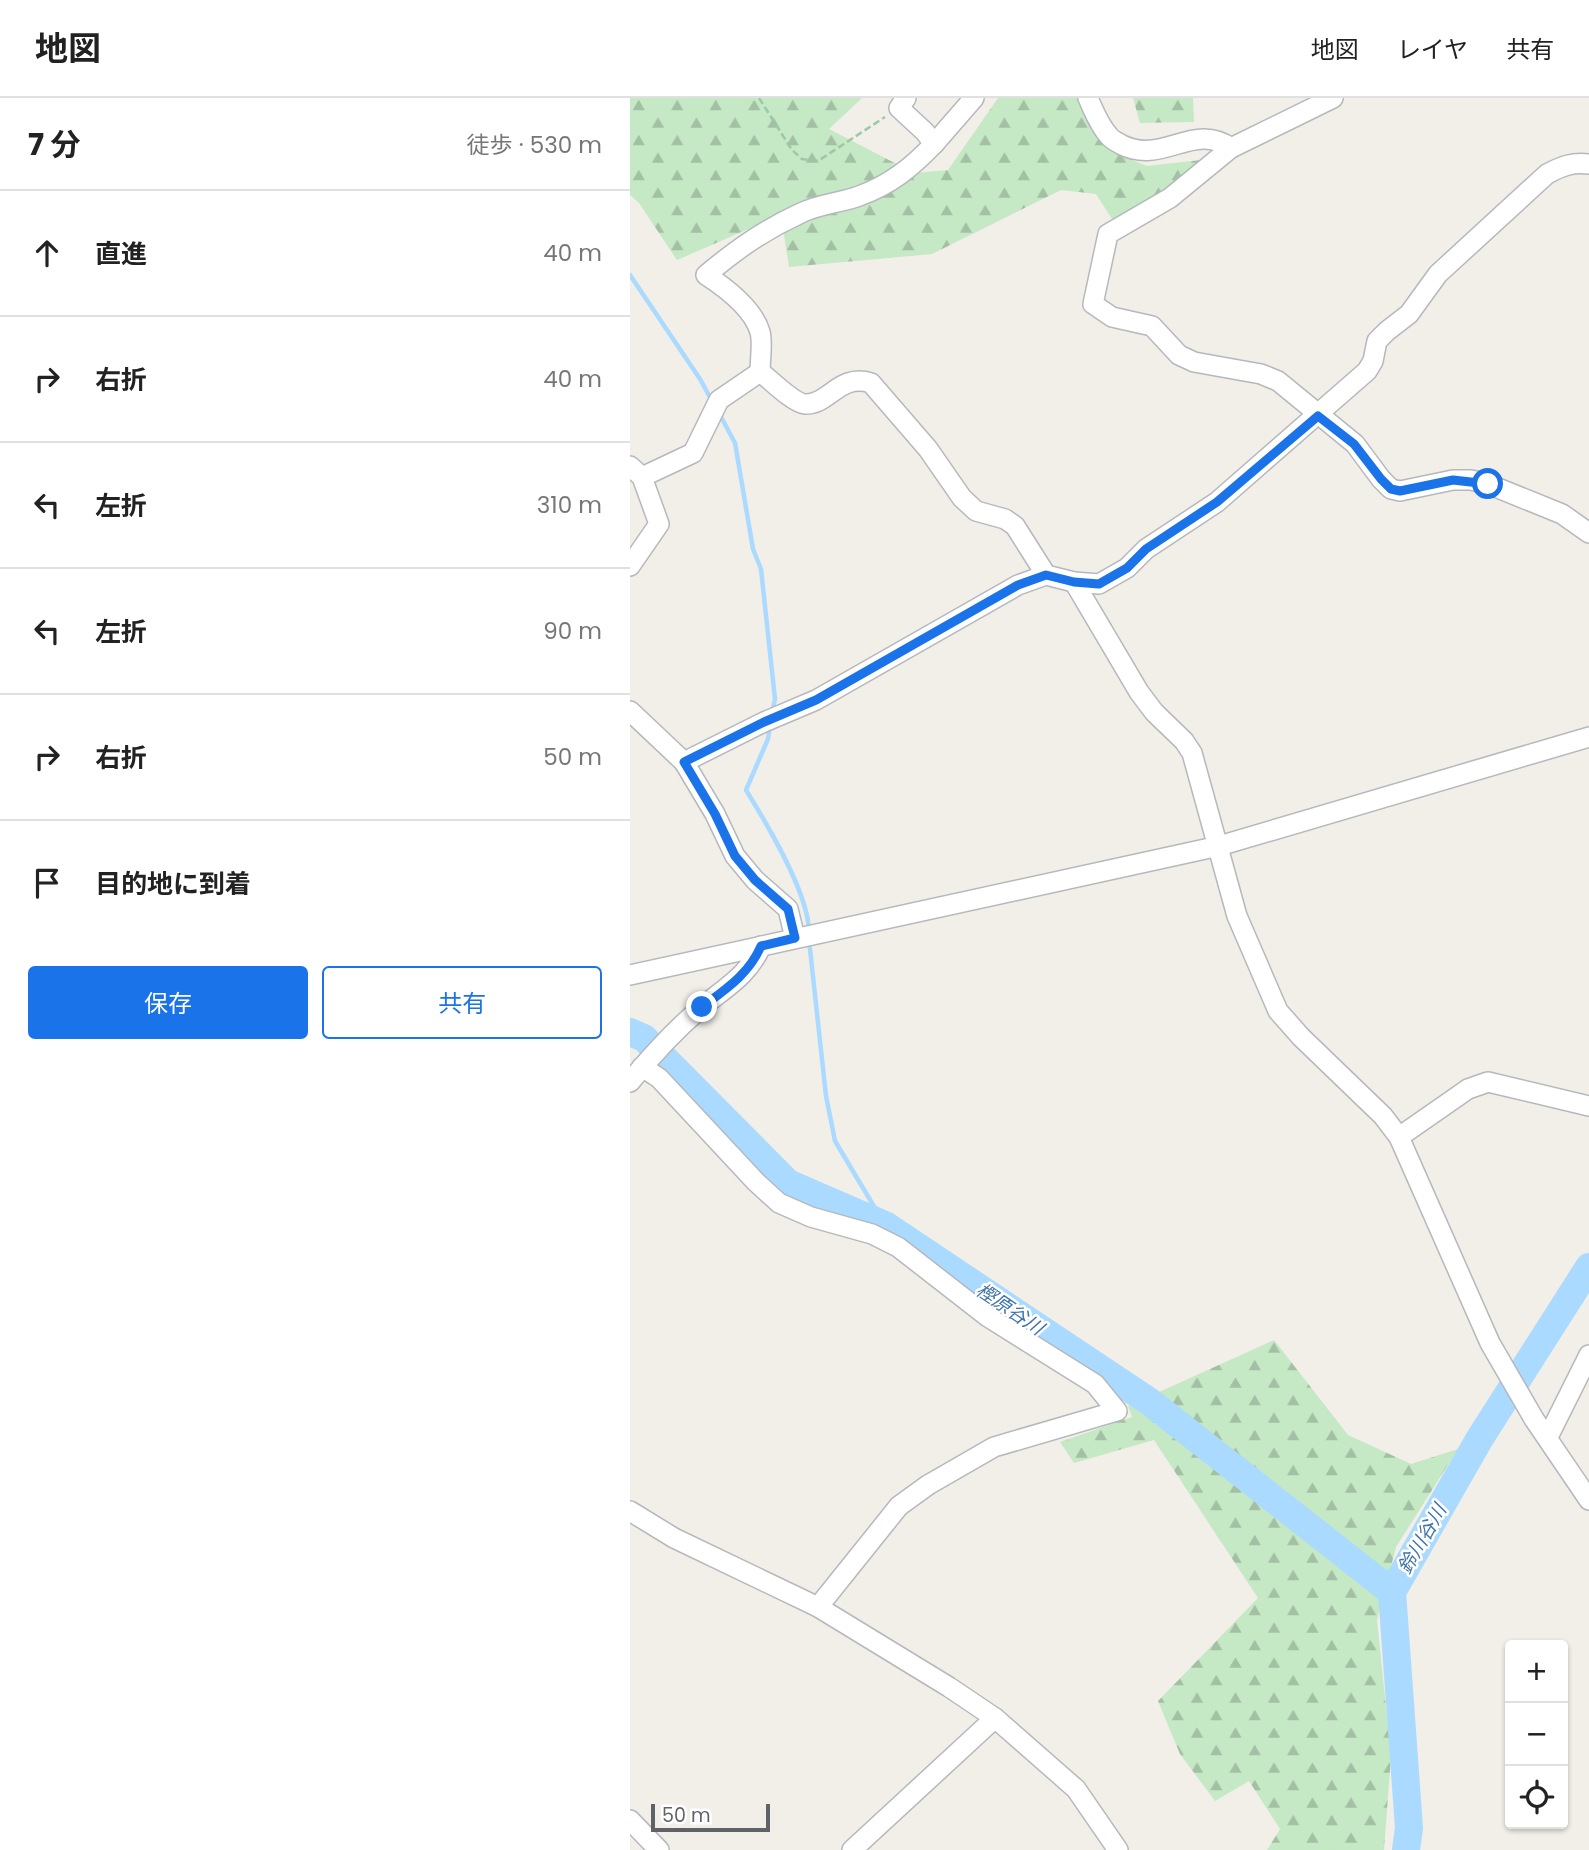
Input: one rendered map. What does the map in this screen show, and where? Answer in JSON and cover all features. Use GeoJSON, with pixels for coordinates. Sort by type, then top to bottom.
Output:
{"type":"FeatureCollection","features":[{"type":"Feature","properties":{"kind":"street"},"geometry":{"type":"LineString","coordinates":[[760,372],[760,332],[744,305],[728,289],[706,275],[746,242],[804,211],[859,196],[891,183],[918,161],[974,98]]}},
{"type":"Feature","properties":{"kind":"street"},"geometry":{"type":"LineString","coordinates":[[1088,98],[1111,139],[1127,147],[1150,152],[1196,139],[1211,138],[1231,148]]}},
{"type":"Feature","properties":{"kind":"street"},"geometry":{"type":"LineString","coordinates":[[1333,98],[1231,148],[1170,198],[1108,234],[1093,304],[1112,317],[1152,326],[1179,355],[1194,362],[1261,374],[1278,380],[1354,444],[1391,489],[1400,491],[1453,480],[1471,480],[1488,484],[1562,514],[1589,533]]}},
{"type":"Feature","properties":{"kind":"street"},"geometry":{"type":"LineString","coordinates":[[903,103],[934,144]]}},
{"type":"Feature","properties":{"kind":"street"},"geometry":{"type":"LineString","coordinates":[[684,762],[816,700],[1018,585],[1046,575],[1074,582],[1099,584],[1127,568],[1146,549],[1217,502],[1367,371],[1373,361],[1377,341],[1409,314],[1438,274],[1547,174],[1563,165],[1589,164]]}},
{"type":"Feature","properties":{"kind":"street"},"geometry":{"type":"LineString","coordinates":[[630,566],[659,524],[636,472],[693,453],[716,406],[760,372]]}},
{"type":"Feature","properties":{"kind":"street"},"geometry":{"type":"LineString","coordinates":[[760,372],[796,401],[804,404],[859,379],[871,383],[928,449],[961,498],[976,511],[1005,519],[1015,526],[1046,575]]}},
{"type":"Feature","properties":{"kind":"street"},"geometry":{"type":"LineString","coordinates":[[1074,582],[1139,692],[1154,712],[1184,740],[1192,753],[1237,916],[1278,1011],[1301,1037],[1383,1116],[1399,1137],[1484,1330],[1534,1419],[1589,1500]]}},
{"type":"Feature","properties":{"kind":"street"},"geometry":{"type":"LineString","coordinates":[[630,711],[684,762],[715,814],[735,856],[755,880],[788,909],[804,936]]}},
{"type":"Feature","properties":{"kind":"street"},"geometry":{"type":"LineString","coordinates":[[630,975],[1219,846],[1589,737]]}},
{"type":"Feature","properties":{"kind":"street"},"geometry":{"type":"LineString","coordinates":[[761,946],[754,962],[738,980],[702,1007],[664,1042],[639,1070],[659,1078],[779,1203],[811,1217],[872,1234],[898,1247],[988,1317],[1095,1384],[1117,1411],[994,1447],[928,1485],[898,1506],[818,1607]]}},
{"type":"Feature","properties":{"kind":"street"},"geometry":{"type":"LineString","coordinates":[[1399,1137],[1468,1088],[1488,1082],[1589,1105]]}},
{"type":"Feature","properties":{"kind":"street"},"geometry":{"type":"LineString","coordinates":[[1548,1437],[1589,1355]]}},
{"type":"Feature","properties":{"kind":"street"},"geometry":{"type":"LineString","coordinates":[[630,1511],[674,1538],[818,1607],[995,1718],[1076,1789],[1118,1850]]}},
{"type":"Feature","properties":{"kind":"street"},"geometry":{"type":"LineString","coordinates":[[852,1850],[995,1718]]}},
{"type":"Feature","properties":{"kind":"street"},"geometry":{"type":"LineString","coordinates":[[630,1820],[659,1850]]}},
{"type":"Feature","properties":{"kind":"path"},"geometry":{"type":"LineString","coordinates":[[759,98],[792,150],[802,159],[818,161],[903,103]]}},
{"type":"Feature","properties":{"kind":"green space"},"geometry":{"type":"Polygon","coordinates":[[[630,98],[862,98],[829,129],[914,173],[948,170],[998,98],[1080,98],[1099,135],[1121,156],[1147,166],[1210,159],[1187,177],[1114,222],[1096,194],[1061,190],[932,254],[789,267],[781,215],[677,260],[639,203],[630,195],[630,98]]]}},
{"type":"Feature","properties":{"kind":"green space"},"geometry":{"type":"Polygon","coordinates":[[[1133,98],[1193,98],[1194,122],[1140,123],[1133,98]]]}},
{"type":"Feature","properties":{"kind":"green space"},"geometry":{"type":"Polygon","coordinates":[[[1274,1340],[1348,1435],[1411,1464],[1458,1449],[1396,1547],[1377,1620],[1391,1756],[1384,1850],[1267,1850],[1280,1829],[1249,1781],[1215,1801],[1180,1754],[1158,1701],[1258,1598],[1154,1440],[1074,1463],[1060,1442],[1132,1417],[1128,1406],[1274,1340]]]}},
{"type":"Feature","properties":{"kind":"waterway"},"geometry":{"type":"LineString","coordinates":[[630,275],[712,401]]}},
{"type":"Feature","properties":{"kind":"waterway"},"geometry":{"type":"LineString","coordinates":[[720,415],[735,443],[753,549],[761,569],[775,699],[772,713]]}},
{"type":"Feature","properties":{"kind":"waterway"},"geometry":{"type":"LineString","coordinates":[[770,725],[768,739],[746,790],[794,878],[802,897],[809,931]]}},
{"type":"Feature","properties":{"kind":"waterway"},"geometry":{"type":"LineString","coordinates":[[809,940],[826,1096],[835,1141],[885,1225]]}},
{"type":"Feature","properties":{"kind":"waterway","name":"樫原谷川"},"geometry":{"type":"LineString","coordinates":[[630,1032],[644,1038],[788,1183],[885,1225],[1150,1402],[1392,1592]]}},
{"type":"Feature","properties":{"kind":"waterway","name":"鈴川谷川"},"geometry":{"type":"LineString","coordinates":[[1406,1850],[1409,1828],[1392,1592],[1480,1438],[1589,1267]]}},
{"type":"Feature","properties":{"kind":"route"},"geometry":{"type":"LineString","coordinates":[[702,1007],[738,980],[754,962],[761,946],[795,938],[788,909],[755,880],[735,856],[715,814],[684,762],[764,722],[816,700],[1018,585],[1046,575],[1074,582],[1099,584],[1127,568],[1146,549],[1217,502],[1318,416],[1354,444],[1391,489],[1400,491],[1453,480],[1488,484]]}}]}
